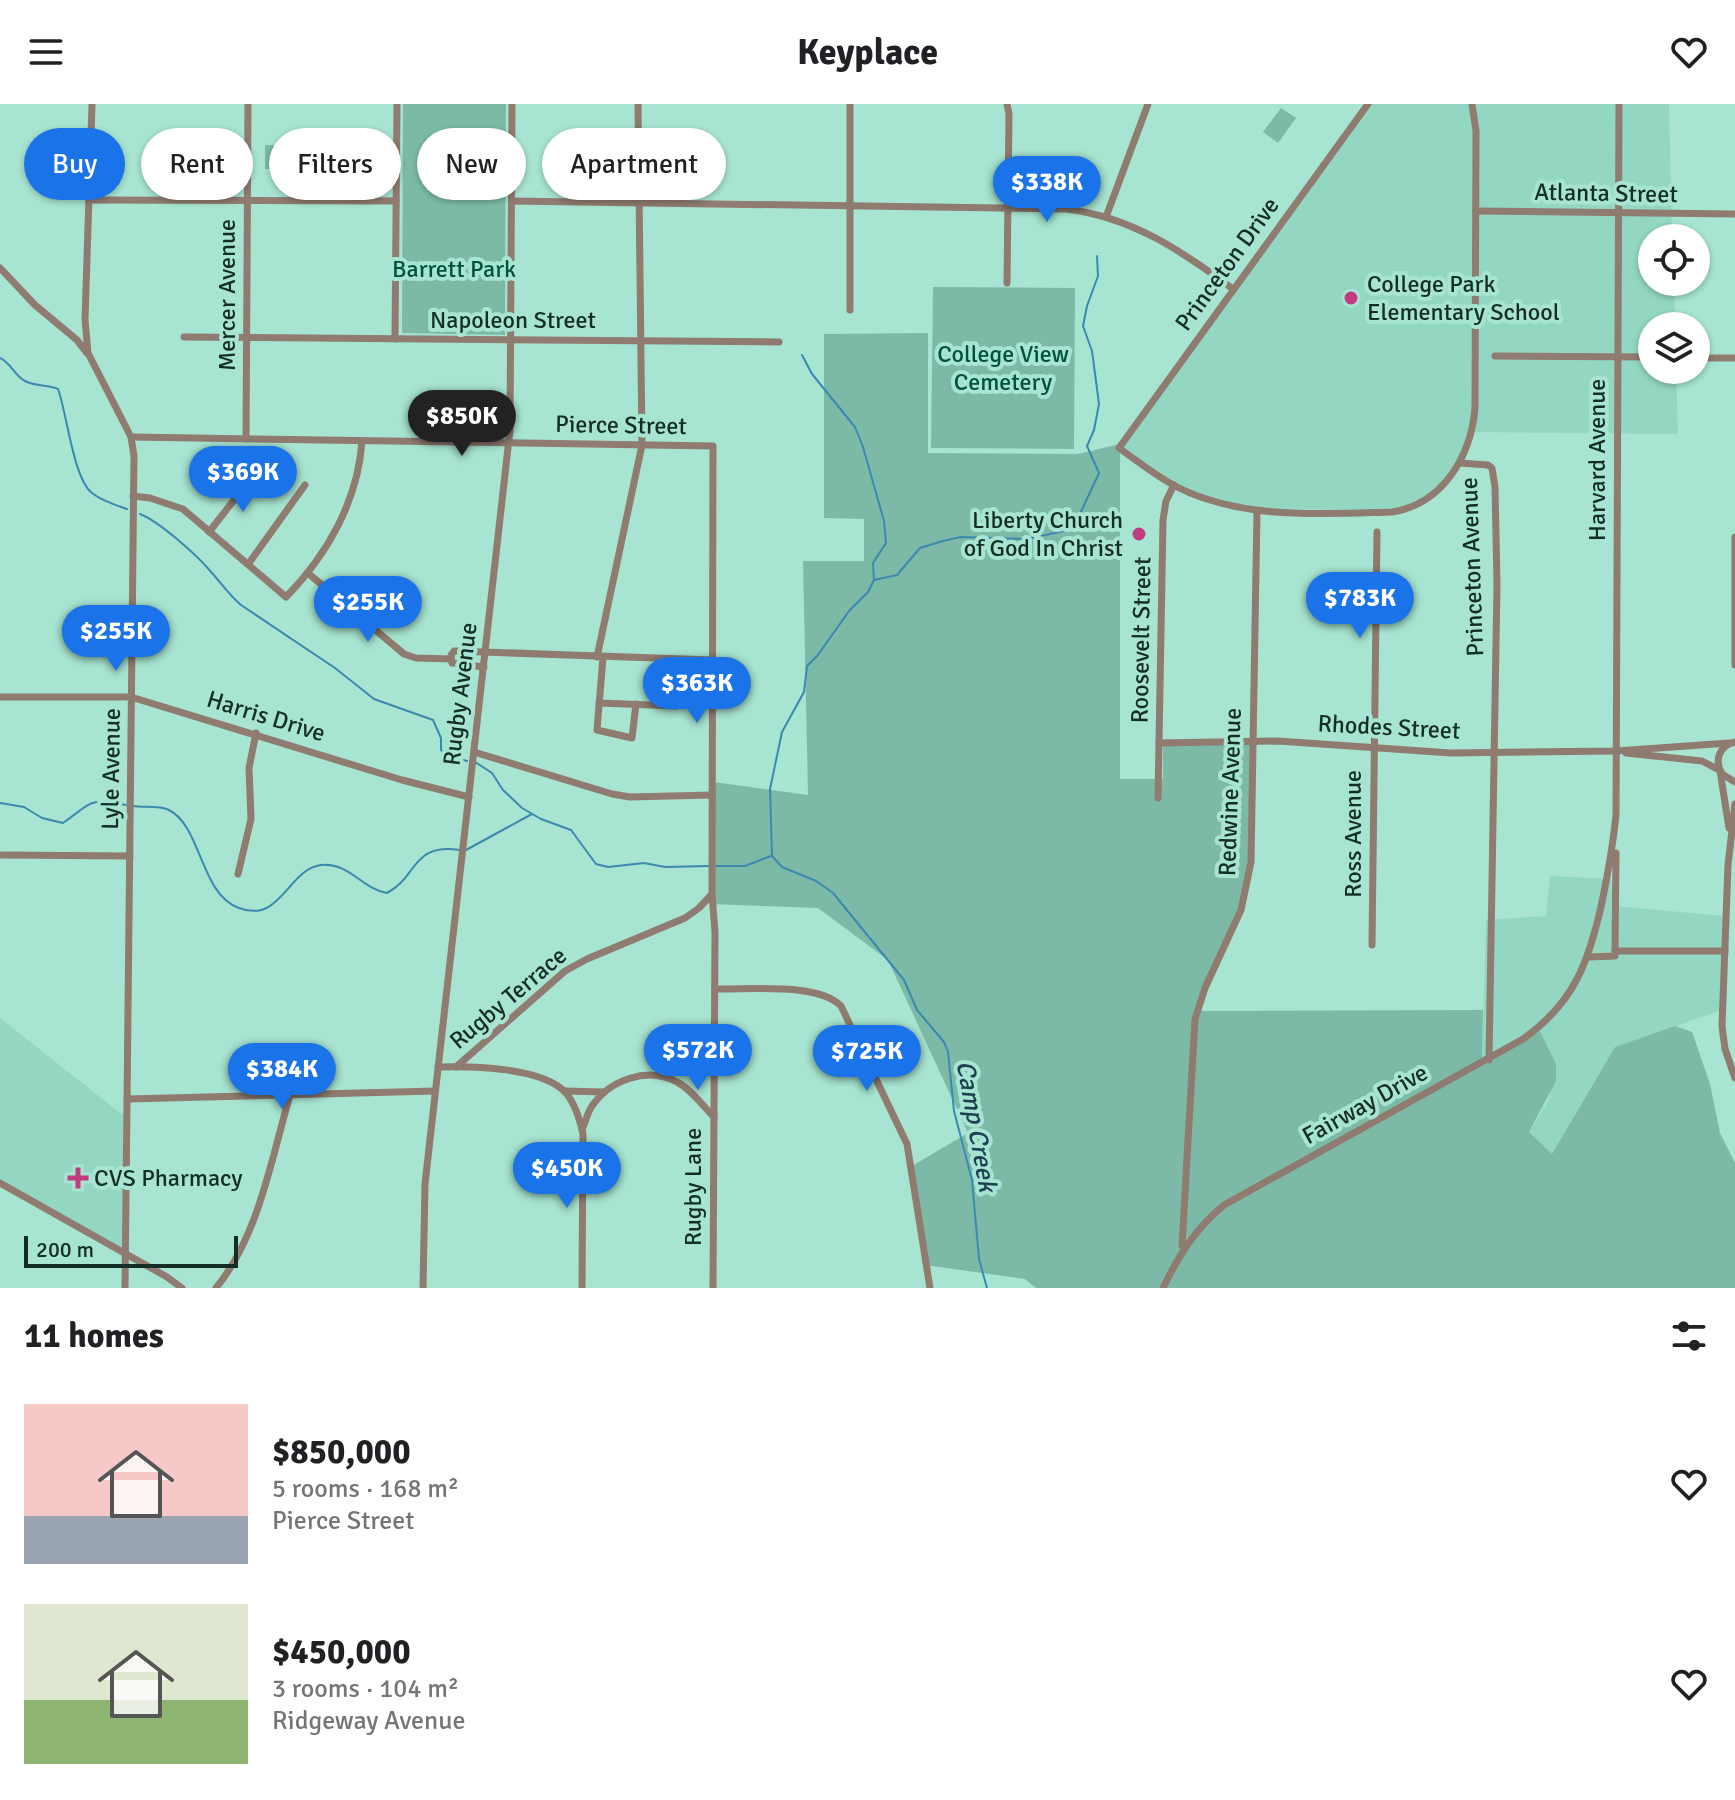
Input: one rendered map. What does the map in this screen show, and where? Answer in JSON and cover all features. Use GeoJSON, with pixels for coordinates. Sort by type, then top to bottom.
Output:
{"type":"FeatureCollection","features":[{"type":"Feature","properties":{"kind":"street","name":"Lyle Avenue"},"geometry":{"type":"LineString","coordinates":[[91,128],[92,104]]}},
{"type":"Feature","properties":{"kind":"street","name":"Mercer Avenue"},"geometry":{"type":"LineString","coordinates":[[248,104],[248,128]]}},
{"type":"Feature","properties":{"kind":"street"},"geometry":{"type":"LineString","coordinates":[[395,339],[397,104]]}},
{"type":"Feature","properties":{"kind":"street","name":"Rugby Avenue"},"geometry":{"type":"LineString","coordinates":[[423,1288],[425,1184],[509,443],[512,104]]}},
{"type":"Feature","properties":{"kind":"street"},"geometry":{"type":"LineString","coordinates":[[636,704],[632,738],[597,730],[600,657],[642,445],[638,104]]}},
{"type":"Feature","properties":{"kind":"street"},"geometry":{"type":"LineString","coordinates":[[850,104],[850,310]]}},
{"type":"Feature","properties":{"kind":"street"},"geometry":{"type":"LineString","coordinates":[[1007,104],[1007,283]]}},
{"type":"Feature","properties":{"kind":"street"},"geometry":{"type":"LineString","coordinates":[[1106,217],[1148,104]]}},
{"type":"Feature","properties":{"kind":"street","name":"Princeton Drive"},"geometry":{"type":"LineString","coordinates":[[1174,485],[1119,448],[1368,104]]}},
{"type":"Feature","properties":{"kind":"street","name":"Princeton Avenue"},"geometry":{"type":"LineString","coordinates":[[1472,104],[1476,131],[1475,408],[1470,437],[1460,463],[1483,463],[1492,468],[1493,473],[1497,574],[1489,1060]]}},
{"type":"Feature","properties":{"kind":"street","name":"Harvard Avenue"},"geometry":{"type":"LineString","coordinates":[[1615,951],[1619,104]]}},
{"type":"Feature","properties":{"kind":"street","name":"Lyle Avenue"},"geometry":{"type":"LineString","coordinates":[[89,200],[85,320],[88,353],[131,437],[134,456],[125,1288]]}},
{"type":"Feature","properties":{"kind":"street","name":"Mercer Avenue"},"geometry":{"type":"LineString","coordinates":[[246,439],[248,200]]}},
{"type":"Feature","properties":{"kind":"street"},"geometry":{"type":"LineString","coordinates":[[248,200],[396,201]]}},
{"type":"Feature","properties":{"kind":"street"},"geometry":{"type":"LineString","coordinates":[[512,201],[1066,209],[1106,217],[1166,242],[1233,289]]}},
{"type":"Feature","properties":{"kind":"street","name":"Atlanta Street"},"geometry":{"type":"LineString","coordinates":[[1476,211],[1735,214]]}},
{"type":"Feature","properties":{"kind":"street"},"geometry":{"type":"LineString","coordinates":[[0,268],[88,353]]}},
{"type":"Feature","properties":{"kind":"street","name":"Napoleon Street"},"geometry":{"type":"LineString","coordinates":[[184,337],[779,342]]}},
{"type":"Feature","properties":{"kind":"street"},"geometry":{"type":"LineString","coordinates":[[1495,356],[1638,357]]}},
{"type":"Feature","properties":{"kind":"street"},"geometry":{"type":"LineString","coordinates":[[1710,358],[1735,358]]}},
{"type":"Feature","properties":{"kind":"street","name":"Pierce Street"},"geometry":{"type":"LineString","coordinates":[[131,437],[713,446],[713,556]]}},
{"type":"Feature","properties":{"kind":"street"},"geometry":{"type":"LineString","coordinates":[[133,496],[183,509],[286,597],[309,574],[348,506],[361,461],[362,441]]}},
{"type":"Feature","properties":{"kind":"street"},"geometry":{"type":"LineString","coordinates":[[1174,485],[1215,502],[1257,511],[1404,510],[1426,500],[1444,484],[1460,463]]}},
{"type":"Feature","properties":{"kind":"street"},"geometry":{"type":"LineString","coordinates":[[209,532],[252,477]]}},
{"type":"Feature","properties":{"kind":"street"},"geometry":{"type":"LineString","coordinates":[[249,563],[305,485]]}},
{"type":"Feature","properties":{"kind":"street","name":"Roosevelt Street"},"geometry":{"type":"LineString","coordinates":[[1158,798],[1163,520],[1166,501],[1174,485]]}},
{"type":"Feature","properties":{"kind":"street","name":"Redwine Avenue"},"geometry":{"type":"LineString","coordinates":[[1178,1256],[1185,1227],[1192,1035],[1199,1003],[1236,923],[1245,894],[1252,843],[1257,511]]}},
{"type":"Feature","properties":{"kind":"street","name":"Ross Avenue"},"geometry":{"type":"LineString","coordinates":[[1372,945],[1378,512]]}},
{"type":"Feature","properties":{"kind":"street"},"geometry":{"type":"LineString","coordinates":[[1735,537],[1735,665]]}},
{"type":"Feature","properties":{"kind":"street","name":"Rugby Lane"},"geometry":{"type":"LineString","coordinates":[[713,556],[713,1288]]}},
{"type":"Feature","properties":{"kind":"street"},"geometry":{"type":"LineString","coordinates":[[309,574],[404,654],[416,658],[451,659]]}},
{"type":"Feature","properties":{"kind":"street"},"geometry":{"type":"LineString","coordinates":[[451,659],[454,651],[713,660]]}},
{"type":"Feature","properties":{"kind":"street"},"geometry":{"type":"LineString","coordinates":[[451,659],[452,663],[484,667]]}},
{"type":"Feature","properties":{"kind":"street"},"geometry":{"type":"LineString","coordinates":[[599,703],[676,706],[684,678],[688,676],[699,681]]}},
{"type":"Feature","properties":{"kind":"street","name":"Harris Drive"},"geometry":{"type":"LineString","coordinates":[[0,697],[131,697],[402,780],[469,797]]}},
{"type":"Feature","properties":{"kind":"street"},"geometry":{"type":"LineString","coordinates":[[238,874],[251,819],[249,768],[256,733]]}},
{"type":"Feature","properties":{"kind":"street","name":"Rhodes Street"},"geometry":{"type":"LineString","coordinates":[[1159,743],[1254,741],[1451,753],[1616,751],[1733,741]]}},
{"type":"Feature","properties":{"kind":"street"},"geometry":{"type":"LineString","coordinates":[[1733,741],[1719,755],[1719,770],[1727,805],[1729,851],[1722,1038],[1735,1078]]}},
{"type":"Feature","properties":{"kind":"street","name":"Rhodes Street"},"geometry":{"type":"LineString","coordinates":[[1616,751],[1661,759],[1702,761],[1719,770]]}},
{"type":"Feature","properties":{"kind":"street"},"geometry":{"type":"LineString","coordinates":[[474,752],[612,794],[630,797],[712,795]]}},
{"type":"Feature","properties":{"kind":"street"},"geometry":{"type":"LineString","coordinates":[[1719,770],[1735,782]]}},
{"type":"Feature","properties":{"kind":"street"},"geometry":{"type":"LineString","coordinates":[[1729,851],[1735,804]]}},
{"type":"Feature","properties":{"kind":"street","name":"Harvard Avenue"},"geometry":{"type":"LineString","coordinates":[[1589,957],[1611,859],[1616,815]]}},
{"type":"Feature","properties":{"kind":"street"},"geometry":{"type":"LineString","coordinates":[[0,855],[130,856]]}},
{"type":"Feature","properties":{"kind":"street","name":"Rugby Terrace"},"geometry":{"type":"LineString","coordinates":[[456,1067],[565,971],[685,918],[712,894]]}},
{"type":"Feature","properties":{"kind":"street"},"geometry":{"type":"LineString","coordinates":[[1589,957],[1615,956],[1615,951],[1725,951]]}},
{"type":"Feature","properties":{"kind":"street","name":"Fairway Drive"},"geometry":{"type":"LineString","coordinates":[[1163,1288],[1178,1256],[1194,1233],[1224,1205],[1489,1060],[1547,1021],[1575,985],[1589,957]]}},
{"type":"Feature","properties":{"kind":"street"},"geometry":{"type":"LineString","coordinates":[[715,989],[809,991],[829,996],[841,1006],[907,1144],[930,1288]]}},
{"type":"Feature","properties":{"kind":"street"},"geometry":{"type":"LineString","coordinates":[[438,1067],[530,1074],[564,1091],[582,1129],[582,1288]]}},
{"type":"Feature","properties":{"kind":"street"},"geometry":{"type":"LineString","coordinates":[[582,1129],[592,1106],[604,1092],[637,1076],[664,1077],[687,1088],[714,1117]]}},
{"type":"Feature","properties":{"kind":"street"},"geometry":{"type":"LineString","coordinates":[[127,1099],[435,1091]]}},
{"type":"Feature","properties":{"kind":"street"},"geometry":{"type":"LineString","coordinates":[[564,1091],[604,1092]]}},
{"type":"Feature","properties":{"kind":"street"},"geometry":{"type":"LineString","coordinates":[[216,1288],[231,1269],[248,1233],[290,1095]]}},
{"type":"Feature","properties":{"kind":"street"},"geometry":{"type":"LineString","coordinates":[[0,1183],[182,1288]]}},
{"type":"Feature","properties":{"kind":"shaded area","name":"College Park Elementary School"},"geometry":{"type":"Polygon","coordinates":[[[1368,104],[1669,104],[1672,224],[1638,224],[1638,296],[1674,296],[1675,312],[1638,312],[1638,384],[1676,384],[1678,434],[1470,432],[1463,460],[1430,494],[1404,507],[1378,510],[1256,509],[1196,494],[1158,474],[1120,444],[1368,104]]]}},
{"type":"Feature","properties":{"kind":"shaded area"},"geometry":{"type":"Polygon","coordinates":[[[1550,876],[1611,879],[1613,906],[1724,916],[1722,1010],[1615,1047],[1552,1155],[1529,1132],[1549,1099],[1555,1064],[1539,1029],[1482,1059],[1486,920],[1546,916],[1550,876]]]}},
{"type":"Feature","properties":{"kind":"shaded area"},"geometry":{"type":"Polygon","coordinates":[[[0,1018],[129,1120],[125,1254],[0,1183],[0,1018]]]}},
{"type":"Feature","properties":{"kind":"green space","name":"Barrett Park"},"geometry":{"type":"Polygon","coordinates":[[[403,104],[506,104],[506,128],[417,128],[417,200],[506,200],[505,335],[402,333],[403,104]]]}},
{"type":"Feature","properties":{"kind":"green space"},"geometry":{"type":"Polygon","coordinates":[[[1281,108],[1296,118],[1278,143],[1263,132],[1281,108]]]}},
{"type":"Feature","properties":{"kind":"green space"},"geometry":{"type":"Polygon","coordinates":[[[265,145],[269,145],[269,169],[265,169],[265,145]]]}},
{"type":"Feature","properties":{"kind":"green space","name":"College View Cemetery"},"geometry":{"type":"Polygon","coordinates":[[[933,287],[1075,288],[1074,449],[931,448],[933,287]]]}},
{"type":"Feature","properties":{"kind":"green space"},"geometry":{"type":"Polygon","coordinates":[[[928,333],[928,453],[1078,454],[1120,444],[1120,779],[1163,779],[1163,744],[1255,744],[1248,861],[1240,905],[1199,1011],[1483,1010],[1482,1058],[1539,1029],[1556,1064],[1556,1081],[1529,1132],[1552,1154],[1615,1047],[1675,1026],[1692,1032],[1710,1084],[1720,1133],[1735,1163],[1735,1288],[1036,1288],[1025,1279],[925,1265],[912,1166],[968,1133],[888,960],[818,908],[710,904],[714,782],[808,795],[803,561],[864,561],[864,519],[824,518],[824,334],[928,333]]]}},
{"type":"Feature","properties":{"kind":"waterway"},"geometry":{"type":"LineString","coordinates":[[874,580],[897,575],[920,548],[943,541],[960,537],[1027,539],[1073,529],[1099,473],[1087,446],[1099,404],[1092,351],[1083,326],[1098,276],[1097,256]]}},
{"type":"Feature","properties":{"kind":"waterway"},"geometry":{"type":"LineString","coordinates":[[772,856],[770,789],[782,732],[804,692],[807,666],[849,611],[868,592],[874,580],[873,563],[886,543],[884,521],[855,427],[812,374],[802,355]]}},
{"type":"Feature","properties":{"kind":"waterway","name":"Camp Creek"},"geometry":{"type":"LineString","coordinates":[[0,358],[25,381],[58,389],[75,460],[85,485],[100,498],[127,509]]}},
{"type":"Feature","properties":{"kind":"waterway","name":"Camp Creek"},"geometry":{"type":"LineString","coordinates":[[140,514],[158,524],[188,549],[241,605],[335,668],[374,699],[433,720],[441,738],[441,750],[446,755],[467,761]]}},
{"type":"Feature","properties":{"kind":"waterway","name":"Camp Creek"},"geometry":{"type":"LineString","coordinates":[[475,762],[492,773],[503,790],[522,808],[571,830],[596,864],[608,867],[644,863],[665,867],[709,866]]}},
{"type":"Feature","properties":{"kind":"waterway"},"geometry":{"type":"LineString","coordinates":[[0,803],[24,807],[42,818],[63,823],[97,802],[126,805]]}},
{"type":"Feature","properties":{"kind":"waterway"},"geometry":{"type":"LineString","coordinates":[[132,806],[165,808],[180,819],[216,889],[239,908],[253,911],[265,909],[300,876],[321,865],[348,871],[370,887],[387,893],[405,879],[424,856],[444,849],[460,850]]}},
{"type":"Feature","properties":{"kind":"waterway"},"geometry":{"type":"LineString","coordinates":[[466,850],[532,814]]}},
{"type":"Feature","properties":{"kind":"waterway","name":"Camp Creek"},"geometry":{"type":"LineString","coordinates":[[715,866],[745,866],[771,856]]}},
{"type":"Feature","properties":{"kind":"waterway","name":"Camp Creek"},"geometry":{"type":"LineString","coordinates":[[773,857],[782,867],[816,881],[833,893],[904,980],[917,1010],[944,1042],[948,1052],[954,1111],[972,1180],[979,1259],[987,1288]]}},
{"type":"Feature","properties":{"kind":"place","name":"College Park Elementary School"},"geometry":{"type":"Point","coordinates":[1351,298]}},
{"type":"Feature","properties":{"kind":"place","name":"Liberty Church of God In Christ"},"geometry":{"type":"Point","coordinates":[1139,534]}},
{"type":"Feature","properties":{"kind":"place","name":"CVS Pharmacy"},"geometry":{"type":"Point","coordinates":[78,1178]}}]}
